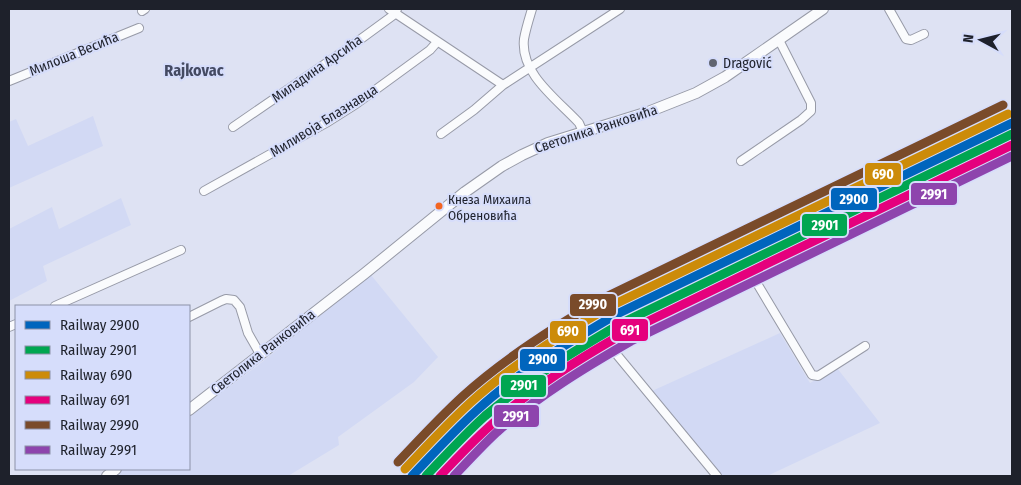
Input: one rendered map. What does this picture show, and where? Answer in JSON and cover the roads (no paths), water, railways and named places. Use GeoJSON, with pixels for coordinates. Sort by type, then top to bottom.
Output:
{"type":"FeatureCollection","features":[{"type":"Feature","properties":{"kind":"main road","name":"Светолика Ранковића"},"geometry":{"type":"LineString","coordinates":[[190,409],[495,170],[536,148],[648,112],[696,93],[725,77],[823,9]]}},
{"type":"Feature","properties":{"kind":"street"},"geometry":{"type":"LineString","coordinates":[[532,9],[526,29],[524,45],[526,59],[548,92],[579,124],[583,132]]}},
{"type":"Feature","properties":{"kind":"street"},"geometry":{"type":"LineString","coordinates":[[440,134],[474,110],[503,85],[620,9]]}},
{"type":"Feature","properties":{"kind":"street"},"geometry":{"type":"LineString","coordinates":[[890,9],[906,39],[911,40],[924,34]]}},
{"type":"Feature","properties":{"kind":"street"},"geometry":{"type":"LineString","coordinates":[[394,10],[437,42],[503,85]]}},
{"type":"Feature","properties":{"kind":"street","name":"Миладина Арсића"},"geometry":{"type":"LineString","coordinates":[[233,126],[354,44],[394,10]]}},
{"type":"Feature","properties":{"kind":"street","name":"Милоша Весића"},"geometry":{"type":"LineString","coordinates":[[9,81],[138,28]]}},
{"type":"Feature","properties":{"kind":"street"},"geometry":{"type":"LineString","coordinates":[[742,161],[811,111],[811,103],[779,40]]}},
{"type":"Feature","properties":{"kind":"street","name":"Миливоја Блазнавца"},"geometry":{"type":"LineString","coordinates":[[204,191],[326,123],[356,104],[430,50],[437,42]]}},
{"type":"Feature","properties":{"kind":"street"},"geometry":{"type":"LineString","coordinates":[[717,476],[608,344],[605,338],[608,330],[657,302],[879,199],[1012,132]]}},
{"type":"Feature","properties":{"kind":"street"},"geometry":{"type":"LineString","coordinates":[[57,305],[181,250]]}},
{"type":"Feature","properties":{"kind":"street"},"geometry":{"type":"LineString","coordinates":[[747,260],[758,285],[812,376],[818,376],[866,346]]}},
{"type":"Feature","properties":{"kind":"street"},"geometry":{"type":"LineString","coordinates":[[190,317],[226,299],[234,300],[240,307],[248,332],[260,354]]}},
{"type":"Feature","properties":{"kind":"rail line","name":"2990"},"geometry":{"type":"LineString","coordinates":[[398,462],[446,412],[479,382],[533,342],[589,307],[608,296],[1003,105]]}},
{"type":"Feature","properties":{"kind":"rail line","name":"690"},"geometry":{"type":"LineString","coordinates":[[405,469],[453,419],[503,375],[557,338],[594,316],[613,305],[1008,114]]}},
{"type":"Feature","properties":{"kind":"rail line","name":"2900"},"geometry":{"type":"LineString","coordinates":[[412,476],[468,419],[509,383],[562,347],[617,314],[1012,123]]}},
{"type":"Feature","properties":{"kind":"rail line","name":"2901"},"geometry":{"type":"LineString","coordinates":[[426,476],[485,416],[517,390],[586,344],[622,323],[1012,134]]}},
{"type":"Feature","properties":{"kind":"rail line","name":"691"},"geometry":{"type":"LineString","coordinates":[[440,476],[484,431],[539,386],[626,332],[1012,145]]}},
{"type":"Feature","properties":{"kind":"rail line","name":"2991"},"geometry":{"type":"LineString","coordinates":[[454,476],[497,432],[529,406],[579,372],[631,341],[1012,156]]}},
{"type":"Feature","properties":{"kind":"place","name":"Dragović"},"geometry":{"type":"Point","coordinates":[713,63]}},
{"type":"Feature","properties":{"kind":"place","name":"Кнеза Михаила Обреновића"},"geometry":{"type":"Point","coordinates":[439,206]}},
{"type":"Feature","properties":{"kind":"district","name":"Rajkovac"},"geometry":{"type":"Point","coordinates":[194,70]}}]}
